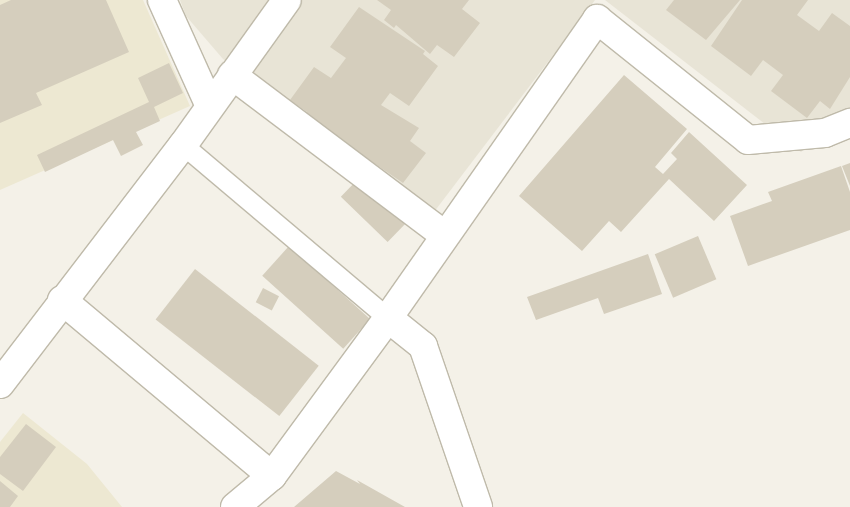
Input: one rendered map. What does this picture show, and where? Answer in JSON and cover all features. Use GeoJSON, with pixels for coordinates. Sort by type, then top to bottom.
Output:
{"type":"FeatureCollection","features":[{"type":"Feature","properties":{"kind":"street"},"geometry":{"type":"LineString","coordinates":[[162,0],[209,104]]}},
{"type":"Feature","properties":{"kind":"street"},"geometry":{"type":"LineString","coordinates":[[0,384],[62,300],[183,145],[209,104],[287,0]]}},
{"type":"Feature","properties":{"kind":"street"},"geometry":{"type":"LineString","coordinates":[[234,507],[272,476],[388,318],[444,235],[597,19],[748,140],[825,133],[850,123]]}},
{"type":"Feature","properties":{"kind":"street"},"geometry":{"type":"LineString","coordinates":[[232,75],[444,235]]}},
{"type":"Feature","properties":{"kind":"street"},"geometry":{"type":"LineString","coordinates":[[62,300],[272,476]]}},
{"type":"Feature","properties":{"kind":"street"},"geometry":{"type":"LineString","coordinates":[[388,318],[423,346],[478,507]]}},
{"type":"Feature","properties":{"kind":"lane"},"geometry":{"type":"LineString","coordinates":[[183,145],[388,318]]}},
{"type":"Feature","properties":{"kind":"shaded area"},"geometry":{"type":"Polygon","coordinates":[[[0,0],[143,0],[190,106],[0,190],[0,0]]]}},
{"type":"Feature","properties":{"kind":"shaded area"},"geometry":{"type":"Polygon","coordinates":[[[180,0],[595,0],[434,212],[223,59],[186,16],[180,0]]]}},
{"type":"Feature","properties":{"kind":"shaded area"},"geometry":{"type":"Polygon","coordinates":[[[605,0],[850,0],[850,111],[801,152],[605,0]]]}},
{"type":"Feature","properties":{"kind":"shaded area"},"geometry":{"type":"Polygon","coordinates":[[[23,413],[87,464],[122,507],[0,507],[0,442],[23,413]]]}},
{"type":"Feature","properties":{"kind":"building"},"geometry":{"type":"Polygon","coordinates":[[[11,0],[106,0],[129,52],[36,93],[42,105],[0,123],[0,5],[11,0]]]}},
{"type":"Feature","properties":{"kind":"building"},"geometry":{"type":"Polygon","coordinates":[[[377,0],[469,0],[462,9],[480,23],[454,57],[437,45],[430,54],[396,25],[394,28],[384,20],[391,10],[377,0]]]}},
{"type":"Feature","properties":{"kind":"building"},"geometry":{"type":"Polygon","coordinates":[[[674,0],[740,0],[706,40],[666,10],[674,0]]]}},
{"type":"Feature","properties":{"kind":"building"},"geometry":{"type":"Polygon","coordinates":[[[742,0],[808,0],[797,15],[819,31],[832,13],[850,26],[850,77],[830,109],[820,101],[807,118],[771,91],[783,75],[763,60],[751,76],[711,46],[742,0]]]}},
{"type":"Feature","properties":{"kind":"building"},"geometry":{"type":"Polygon","coordinates":[[[359,7],[425,51],[423,54],[438,66],[409,106],[390,93],[381,105],[419,128],[410,141],[426,153],[403,183],[304,115],[307,112],[290,100],[314,67],[331,78],[346,58],[330,47],[359,7]]]}},
{"type":"Feature","properties":{"kind":"building"},"geometry":{"type":"Polygon","coordinates":[[[169,63],[183,93],[154,107],[160,121],[136,132],[143,145],[121,156],[113,140],[45,172],[37,155],[149,102],[138,78],[169,63]]]}},
{"type":"Feature","properties":{"kind":"building"},"geometry":{"type":"Polygon","coordinates":[[[624,75],[687,129],[655,167],[663,174],[677,159],[671,153],[689,132],[747,185],[714,221],[669,179],[621,232],[609,221],[582,251],[519,196],[624,75]]]}},
{"type":"Feature","properties":{"kind":"building"},"geometry":{"type":"Polygon","coordinates":[[[850,163],[850,186],[842,166],[850,163]]]}},
{"type":"Feature","properties":{"kind":"building"},"geometry":{"type":"Polygon","coordinates":[[[841,166],[850,192],[850,230],[748,266],[730,216],[772,201],[768,192],[841,166]]]}},
{"type":"Feature","properties":{"kind":"building"},"geometry":{"type":"Polygon","coordinates":[[[361,176],[408,221],[388,242],[341,197],[361,176]]]}},
{"type":"Feature","properties":{"kind":"building"},"geometry":{"type":"Polygon","coordinates":[[[698,236],[716,279],[673,298],[655,254],[698,236]]]}},
{"type":"Feature","properties":{"kind":"building"},"geometry":{"type":"Polygon","coordinates":[[[289,246],[370,319],[343,349],[262,276],[289,246]]]}},
{"type":"Feature","properties":{"kind":"building"},"geometry":{"type":"Polygon","coordinates":[[[648,254],[662,294],[604,314],[598,298],[536,320],[527,297],[648,254]]]}},
{"type":"Feature","properties":{"kind":"building"},"geometry":{"type":"Polygon","coordinates":[[[195,269],[319,366],[279,416],[156,319],[195,269]]]}},
{"type":"Feature","properties":{"kind":"building"},"geometry":{"type":"Polygon","coordinates":[[[263,288],[279,296],[272,310],[256,302],[263,288]]]}},
{"type":"Feature","properties":{"kind":"building"},"geometry":{"type":"Polygon","coordinates":[[[26,424],[56,447],[23,491],[0,474],[0,457],[26,424]]]}},
{"type":"Feature","properties":{"kind":"building"},"geometry":{"type":"Polygon","coordinates":[[[336,471],[360,484],[357,480],[405,507],[294,507],[336,471]]]}},
{"type":"Feature","properties":{"kind":"building"},"geometry":{"type":"Polygon","coordinates":[[[0,481],[18,496],[10,507],[0,507],[0,481]]]}}]}
